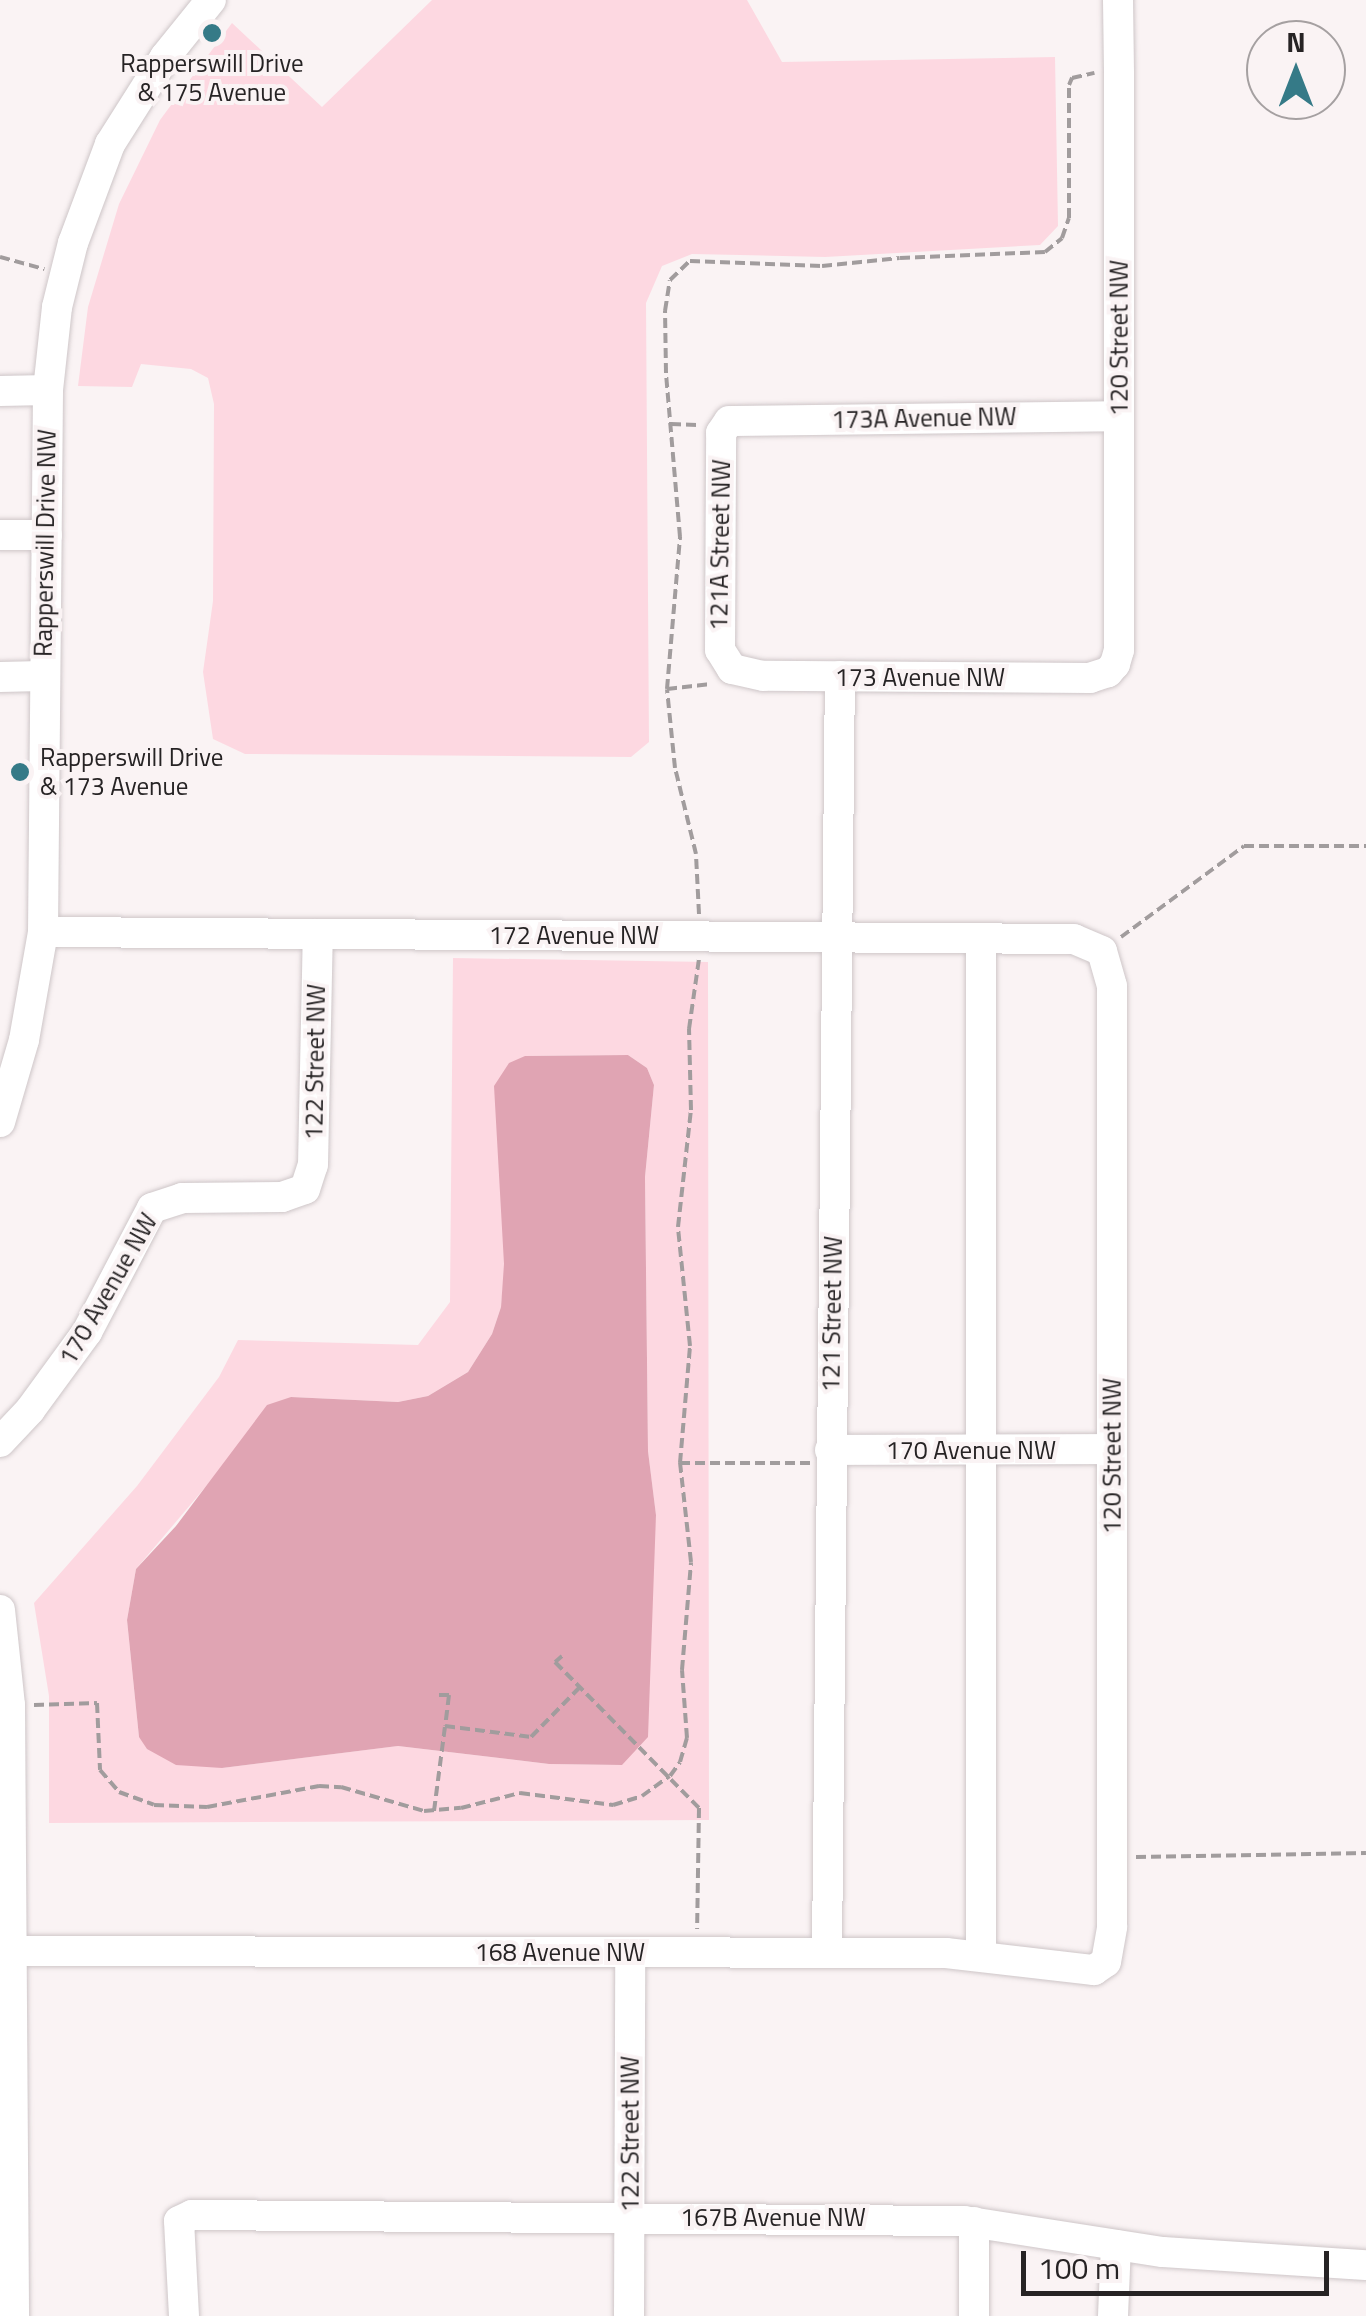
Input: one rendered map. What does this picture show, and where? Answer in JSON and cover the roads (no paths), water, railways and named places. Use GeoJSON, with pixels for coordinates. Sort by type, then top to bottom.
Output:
{"type":"FeatureCollection","features":[{"type":"Feature","properties":{"kind":"street","name":"Rapperswill Drive NW"},"geometry":{"type":"LineString","coordinates":[[0,1122],[24,1040],[43,932],[42,676],[48,535],[48,390],[64,275],[110,144],[165,57],[212,0]]}},
{"type":"Feature","properties":{"kind":"street","name":"120 Street NW"},"geometry":{"type":"LineString","coordinates":[[1108,672],[1118,657],[1118,0]]}},
{"type":"Feature","properties":{"kind":"street"},"geometry":{"type":"LineString","coordinates":[[0,391],[48,390]]}},
{"type":"Feature","properties":{"kind":"street","name":"173A Avenue NW"},"geometry":{"type":"LineString","coordinates":[[729,421],[1119,416]]}},
{"type":"Feature","properties":{"kind":"street","name":"121A Street NW"},"geometry":{"type":"LineString","coordinates":[[729,421],[721,433],[718,640],[732,669]]}},
{"type":"Feature","properties":{"kind":"street"},"geometry":{"type":"LineString","coordinates":[[0,535],[48,535]]}},
{"type":"Feature","properties":{"kind":"street","name":"173 Avenue NW"},"geometry":{"type":"LineString","coordinates":[[732,669],[764,676],[1090,678],[1108,672]]}},
{"type":"Feature","properties":{"kind":"street"},"geometry":{"type":"LineString","coordinates":[[0,677],[42,676]]}},
{"type":"Feature","properties":{"kind":"street","name":"121 Street NW"},"geometry":{"type":"LineString","coordinates":[[827,1952],[840,676]]}},
{"type":"Feature","properties":{"kind":"street","name":"172 Avenue NW"},"geometry":{"type":"LineString","coordinates":[[43,932],[1074,939],[1102,951]]}},
{"type":"Feature","properties":{"kind":"street","name":"122 Street NW"},"geometry":{"type":"LineString","coordinates":[[304,1188],[313,1164],[318,934]]}},
{"type":"Feature","properties":{"kind":"street"},"geometry":{"type":"LineString","coordinates":[[981,940],[981,1956]]}},
{"type":"Feature","properties":{"kind":"street","name":"120 Street NW"},"geometry":{"type":"LineString","coordinates":[[1102,951],[1112,986],[1112,1927],[1106,1962]]}},
{"type":"Feature","properties":{"kind":"street","name":"170 Avenue NW"},"geometry":{"type":"LineString","coordinates":[[0,1442],[30,1410],[87,1332],[152,1208],[182,1198],[282,1197],[304,1188]]}},
{"type":"Feature","properties":{"kind":"street","name":"170 Avenue NW"},"geometry":{"type":"LineString","coordinates":[[830,1456],[1112,1450]]}},
{"type":"Feature","properties":{"kind":"street"},"geometry":{"type":"LineString","coordinates":[[0,1610],[10,1705],[14,2316]]}},
{"type":"Feature","properties":{"kind":"street","name":"168 Avenue NW"},"geometry":{"type":"LineString","coordinates":[[10,1951],[827,1952],[981,1956],[1082,1970],[1094,1970],[1106,1962]]}},
{"type":"Feature","properties":{"kind":"street","name":"122 Street NW"},"geometry":{"type":"LineString","coordinates":[[629,2316],[630,1952]]}},
{"type":"Feature","properties":{"kind":"street","name":"167B Avenue NW"},"geometry":{"type":"LineString","coordinates":[[184,2316],[179,2222],[192,2215],[860,2217],[974,2222],[1116,2245],[1281,2262],[1366,2265]]}},
{"type":"Feature","properties":{"kind":"street"},"geometry":{"type":"LineString","coordinates":[[974,2222],[974,2316]]}},
{"type":"Feature","properties":{"kind":"street"},"geometry":{"type":"LineString","coordinates":[[1113,2316],[1116,2245]]}},
{"type":"Feature","properties":{"kind":"place","name":"Rapperswill Drive & 175 Avenue"},"geometry":{"type":"Point","coordinates":[212,33]}},
{"type":"Feature","properties":{"kind":"place","name":"Rapperswill Drive & 173 Avenue"},"geometry":{"type":"Point","coordinates":[20,772]}}]}
